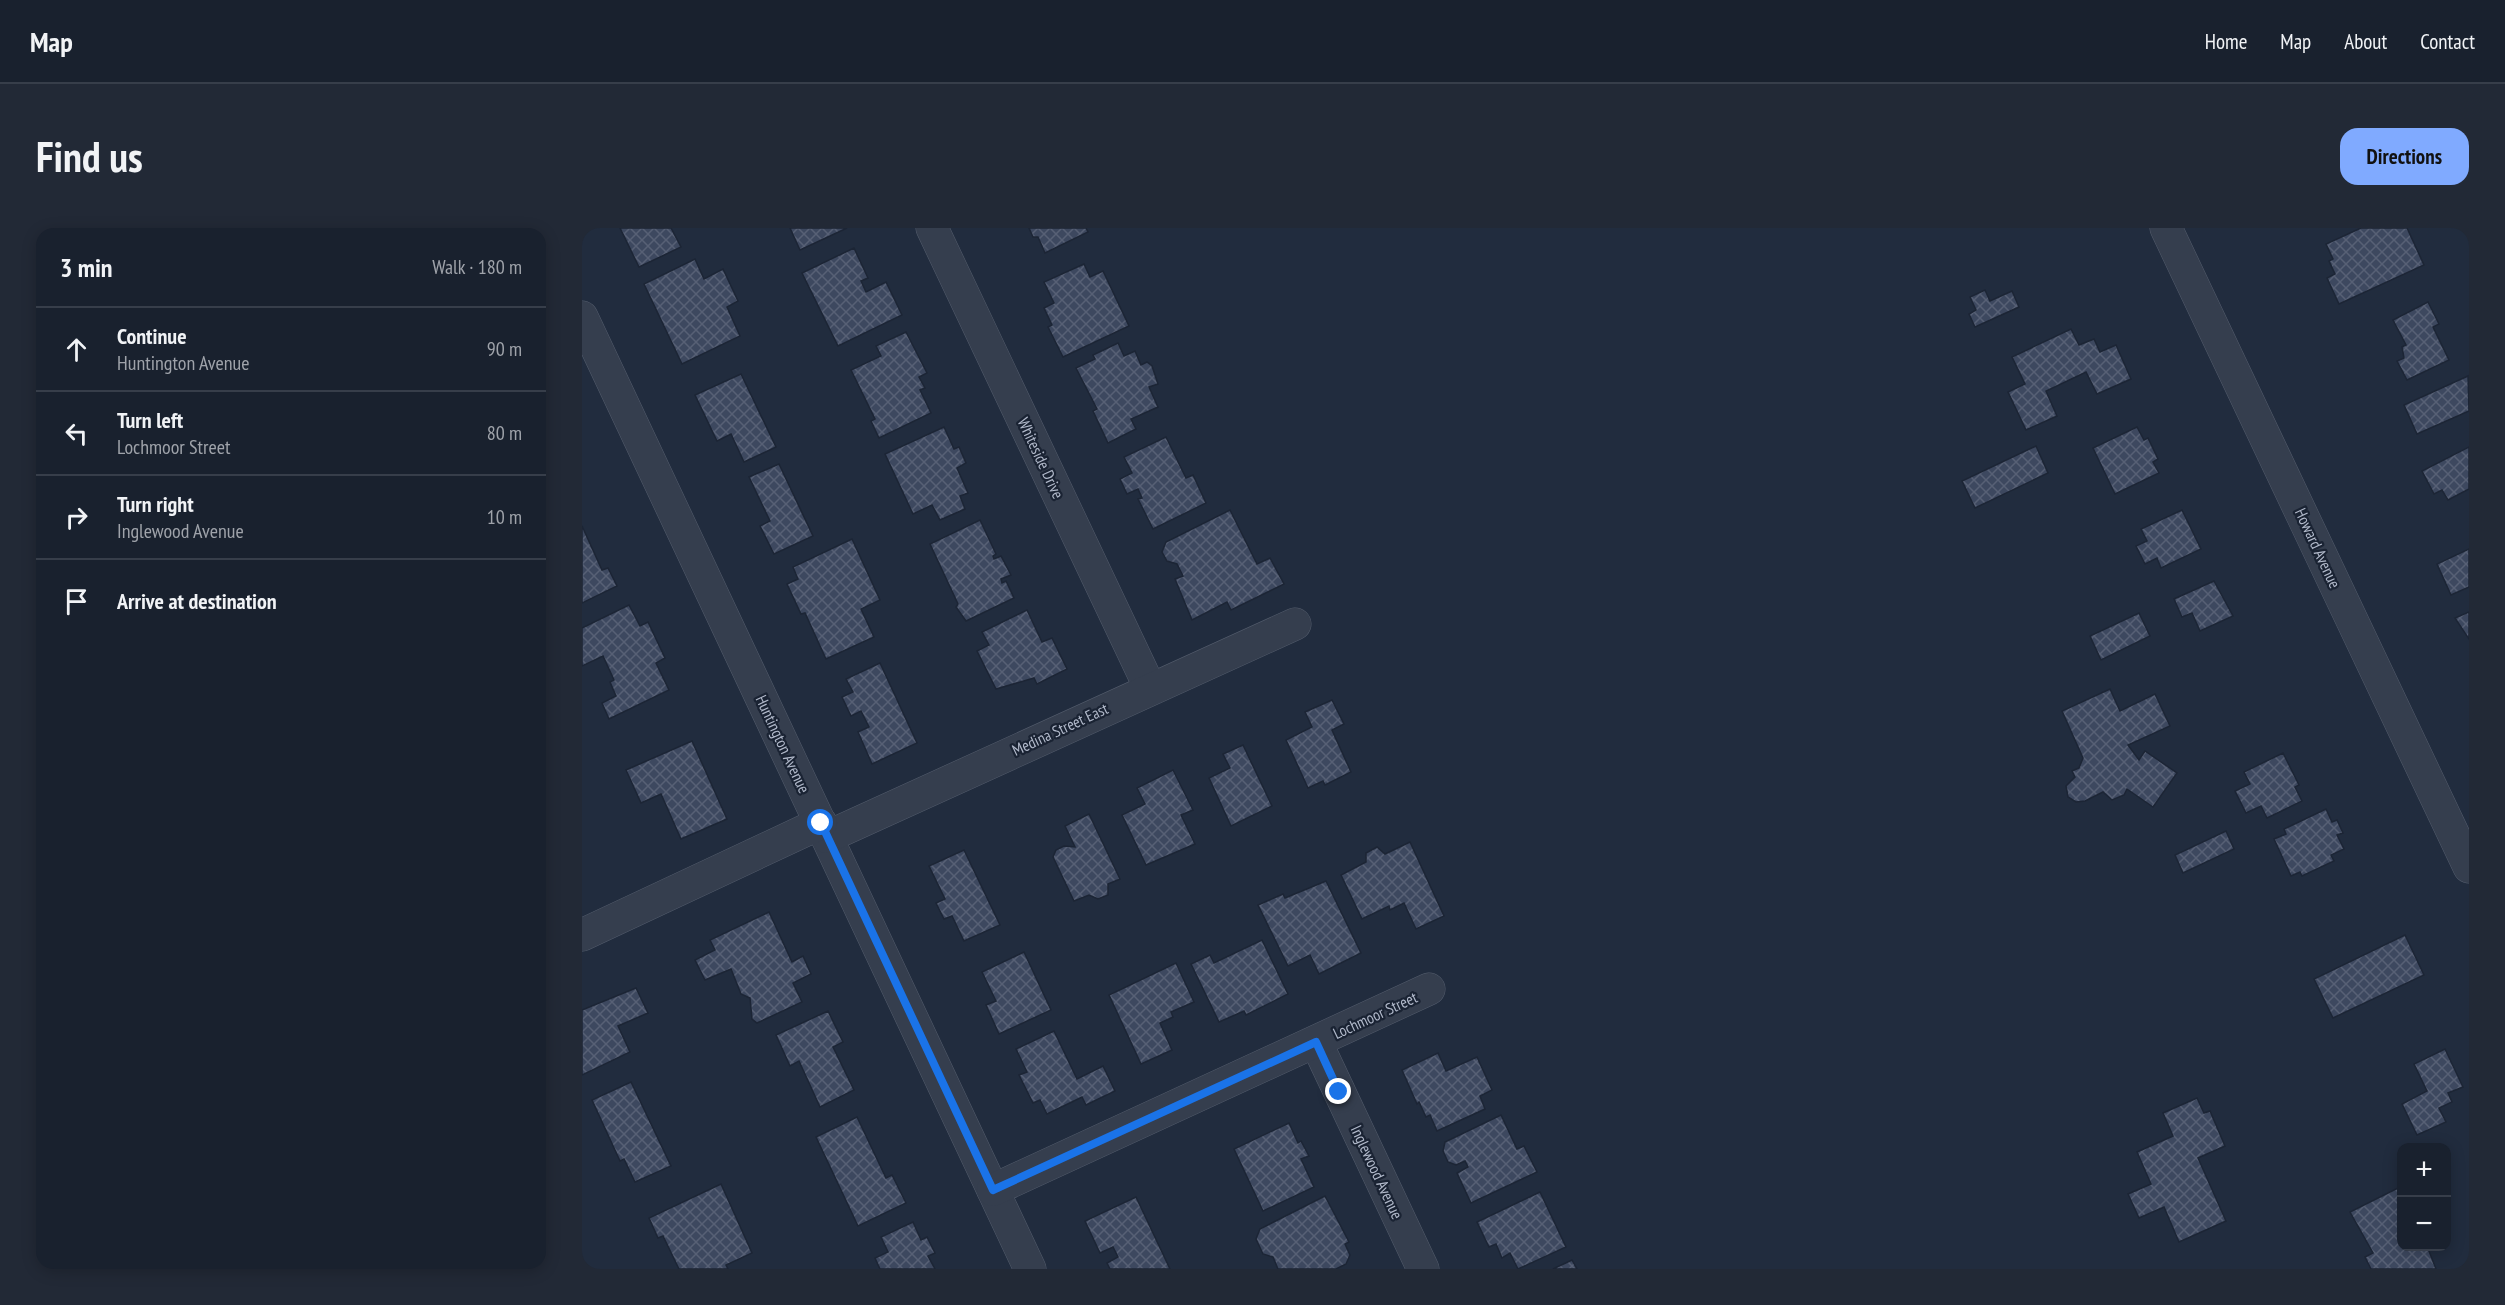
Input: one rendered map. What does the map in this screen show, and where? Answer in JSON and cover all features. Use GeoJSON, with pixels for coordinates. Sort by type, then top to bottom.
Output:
{"type":"FeatureCollection","features":[{"type":"Feature","properties":{"kind":"street","name":"Whiteside Drive"},"geometry":{"type":"LineString","coordinates":[[932,228],[1150,688]]}},
{"type":"Feature","properties":{"kind":"street","name":"Howard Avenue"},"geometry":{"type":"LineString","coordinates":[[2166,228],[2469,867]]}},
{"type":"Feature","properties":{"kind":"street","name":"Huntington Avenue"},"geometry":{"type":"LineString","coordinates":[[582,317],[1030,1269]]}},
{"type":"Feature","properties":{"kind":"street","name":"Medina Street East"},"geometry":{"type":"LineString","coordinates":[[582,934],[1295,624]]}},
{"type":"Feature","properties":{"kind":"street","name":"Lochmoor Street"},"geometry":{"type":"LineString","coordinates":[[993,1190],[1429,989]]}},
{"type":"Feature","properties":{"kind":"street","name":"Inglewood Avenue"},"geometry":{"type":"LineString","coordinates":[[1316,1042],[1423,1269]]}},
{"type":"Feature","properties":{"kind":"building"},"geometry":{"type":"Polygon","coordinates":[[[620,228],[671,228],[681,247],[639,267],[620,228]]]}},
{"type":"Feature","properties":{"kind":"building"},"geometry":{"type":"Polygon","coordinates":[[[790,228],[847,228],[800,250],[790,228]]]}},
{"type":"Feature","properties":{"kind":"building"},"geometry":{"type":"Polygon","coordinates":[[[1029,228],[1086,228],[1088,232],[1045,253],[1038,237],[1033,237],[1029,228]]]}},
{"type":"Feature","properties":{"kind":"building"},"geometry":{"type":"Polygon","coordinates":[[[2361,228],[2407,228],[2424,265],[2339,304],[2327,278],[2335,274],[2329,261],[2333,259],[2326,244],[2361,228]]]}},
{"type":"Feature","properties":{"kind":"building"},"geometry":{"type":"Polygon","coordinates":[[[854,248],[868,278],[861,281],[866,292],[886,282],[902,315],[838,346],[802,273],[854,248]]]}},
{"type":"Feature","properties":{"kind":"building"},"geometry":{"type":"Polygon","coordinates":[[[695,259],[704,279],[723,269],[738,301],[727,307],[740,336],[682,364],[644,284],[695,259]]]}},
{"type":"Feature","properties":{"kind":"building"},"geometry":{"type":"Polygon","coordinates":[[[1084,264],[1090,277],[1103,271],[1129,326],[1063,357],[1048,327],[1052,325],[1044,308],[1054,303],[1044,282],[1084,264]]]}},
{"type":"Feature","properties":{"kind":"building"},"geometry":{"type":"Polygon","coordinates":[[[1985,290],[1990,301],[2012,291],[2019,307],[1975,327],[1969,314],[1976,310],[1970,297],[1985,290]]]}},
{"type":"Feature","properties":{"kind":"building"},"geometry":{"type":"Polygon","coordinates":[[[2428,302],[2439,324],[2433,327],[2449,360],[2407,380],[2397,361],[2404,358],[2402,347],[2406,345],[2393,320],[2428,302]]]}},
{"type":"Feature","properties":{"kind":"building"},"geometry":{"type":"Polygon","coordinates":[[[2071,329],[2079,345],[2094,339],[2100,352],[2116,345],[2131,379],[2097,394],[2086,372],[2046,391],[2057,416],[2026,430],[2008,392],[2025,384],[2012,357],[2071,329]]]}},
{"type":"Feature","properties":{"kind":"building"},"geometry":{"type":"Polygon","coordinates":[[[906,332],[927,373],[919,377],[925,388],[920,390],[931,413],[879,438],[871,421],[875,419],[851,370],[881,356],[876,346],[906,332]]]}},
{"type":"Feature","properties":{"kind":"building"},"geometry":{"type":"Polygon","coordinates":[[[1118,343],[1124,356],[1135,351],[1141,365],[1147,362],[1152,366],[1158,384],[1149,387],[1158,407],[1131,419],[1136,429],[1108,443],[1093,411],[1097,409],[1076,368],[1095,359],[1093,355],[1118,343]]]}},
{"type":"Feature","properties":{"kind":"building"},"geometry":{"type":"Polygon","coordinates":[[[741,374],[776,447],[744,462],[731,434],[717,441],[695,395],[741,374]]]}},
{"type":"Feature","properties":{"kind":"building"},"geometry":{"type":"Polygon","coordinates":[[[2468,376],[2469,411],[2417,434],[2404,405],[2468,376]]]}},
{"type":"Feature","properties":{"kind":"building"},"geometry":{"type":"Polygon","coordinates":[[[944,427],[954,449],[959,447],[966,463],[957,468],[968,493],[960,496],[965,509],[940,520],[932,505],[913,514],[885,454],[944,427]]]}},
{"type":"Feature","properties":{"kind":"building"},"geometry":{"type":"Polygon","coordinates":[[[2137,427],[2144,440],[2148,438],[2158,459],[2153,462],[2159,473],[2115,494],[2093,448],[2137,427]]]}},
{"type":"Feature","properties":{"kind":"building"},"geometry":{"type":"Polygon","coordinates":[[[1166,437],[1186,478],[1193,475],[1206,503],[1153,529],[1138,499],[1142,498],[1138,489],[1127,494],[1120,479],[1132,473],[1124,457],[1166,437]]]}},
{"type":"Feature","properties":{"kind":"building"},"geometry":{"type":"Polygon","coordinates":[[[2036,446],[2048,473],[1975,508],[1962,481],[2036,446]]]}},
{"type":"Feature","properties":{"kind":"building"},"geometry":{"type":"Polygon","coordinates":[[[2469,447],[2469,489],[2448,500],[2442,490],[2434,494],[2422,471],[2469,447]]]}},
{"type":"Feature","properties":{"kind":"building"},"geometry":{"type":"Polygon","coordinates":[[[779,464],[813,536],[774,554],[760,526],[770,521],[749,477],[779,464]]]}},
{"type":"Feature","properties":{"kind":"building"},"geometry":{"type":"Polygon","coordinates":[[[1230,510],[1257,564],[1270,558],[1284,584],[1231,610],[1227,602],[1192,620],[1175,579],[1183,576],[1177,564],[1167,561],[1162,552],[1166,542],[1230,510]]]}},
{"type":"Feature","properties":{"kind":"building"},"geometry":{"type":"Polygon","coordinates":[[[2182,510],[2201,549],[2161,568],[2157,558],[2145,564],[2136,546],[2147,541],[2141,529],[2182,510]]]}},
{"type":"Feature","properties":{"kind":"building"},"geometry":{"type":"Polygon","coordinates":[[[980,520],[996,554],[993,556],[994,559],[1001,556],[1011,575],[1001,579],[1002,583],[1006,581],[1014,598],[966,621],[956,607],[958,604],[930,544],[980,520]]]}},
{"type":"Feature","properties":{"kind":"building"},"geometry":{"type":"Polygon","coordinates":[[[582,526],[602,570],[608,568],[617,586],[582,603],[582,526]]]}},
{"type":"Feature","properties":{"kind":"building"},"geometry":{"type":"Polygon","coordinates":[[[852,539],[880,600],[861,609],[874,637],[826,659],[805,613],[801,614],[787,584],[798,579],[793,567],[852,539]]]}},
{"type":"Feature","properties":{"kind":"building"},"geometry":{"type":"Polygon","coordinates":[[[2469,549],[2469,587],[2451,595],[2437,564],[2469,549]]]}},
{"type":"Feature","properties":{"kind":"building"},"geometry":{"type":"Polygon","coordinates":[[[2214,581],[2233,616],[2200,631],[2192,613],[2182,617],[2174,599],[2214,581]]]}},
{"type":"Feature","properties":{"kind":"building"},"geometry":{"type":"Polygon","coordinates":[[[629,605],[640,626],[648,622],[665,658],[656,663],[669,690],[609,719],[602,703],[616,696],[610,682],[614,680],[603,656],[582,666],[582,628],[629,605]]]}},
{"type":"Feature","properties":{"kind":"building"},"geometry":{"type":"Polygon","coordinates":[[[1027,610],[1042,642],[1052,638],[1067,669],[1037,684],[1034,678],[996,689],[977,651],[989,645],[982,632],[1027,610]]]}},
{"type":"Feature","properties":{"kind":"building"},"geometry":{"type":"Polygon","coordinates":[[[2469,612],[2469,639],[2455,618],[2469,612]]]}},
{"type":"Feature","properties":{"kind":"building"},"geometry":{"type":"Polygon","coordinates":[[[2139,613],[2150,636],[2101,660],[2090,636],[2139,613]]]}},
{"type":"Feature","properties":{"kind":"building"},"geometry":{"type":"Polygon","coordinates":[[[880,663],[917,743],[872,764],[858,732],[869,727],[861,711],[851,716],[842,697],[853,692],[846,679],[880,663]]]}},
{"type":"Feature","properties":{"kind":"building"},"geometry":{"type":"Polygon","coordinates":[[[2110,689],[2120,711],[2155,694],[2170,726],[2128,745],[2139,760],[2145,751],[2177,773],[2153,807],[2127,789],[2124,795],[2112,800],[2103,792],[2085,801],[2076,802],[2068,797],[2066,786],[2075,777],[2072,771],[2079,768],[2083,758],[2062,711],[2110,689]]]}},
{"type":"Feature","properties":{"kind":"building"},"geometry":{"type":"Polygon","coordinates":[[[1332,700],[1344,724],[1332,730],[1351,772],[1325,785],[1323,781],[1308,788],[1286,740],[1312,727],[1305,712],[1332,700]]]}},
{"type":"Feature","properties":{"kind":"building"},"geometry":{"type":"Polygon","coordinates":[[[692,741],[727,819],[681,839],[661,794],[641,803],[626,770],[692,741]]]}},
{"type":"Feature","properties":{"kind":"building"},"geometry":{"type":"Polygon","coordinates":[[[1243,745],[1272,806],[1231,826],[1209,778],[1230,768],[1223,754],[1243,745]]]}},
{"type":"Feature","properties":{"kind":"building"},"geometry":{"type":"Polygon","coordinates":[[[2283,753],[2299,785],[2295,787],[2302,801],[2267,818],[2261,806],[2246,813],[2235,791],[2250,784],[2244,772],[2283,753]]]}},
{"type":"Feature","properties":{"kind":"building"},"geometry":{"type":"Polygon","coordinates":[[[1173,770],[1193,810],[1181,815],[1195,844],[1146,865],[1122,815],[1145,804],[1137,788],[1173,770]]]}},
{"type":"Feature","properties":{"kind":"building"},"geometry":{"type":"Polygon","coordinates":[[[2326,809],[2332,822],[2337,820],[2343,833],[2337,835],[2344,849],[2331,855],[2334,861],[2302,876],[2300,872],[2291,876],[2274,839],[2286,834],[2284,829],[2326,809]]]}},
{"type":"Feature","properties":{"kind":"building"},"geometry":{"type":"Polygon","coordinates":[[[1089,814],[1120,879],[1108,884],[1108,895],[1098,899],[1089,895],[1074,901],[1053,857],[1056,850],[1064,846],[1075,847],[1065,826],[1089,814]]]}},
{"type":"Feature","properties":{"kind":"building"},"geometry":{"type":"Polygon","coordinates":[[[2226,831],[2234,849],[2183,873],[2175,855],[2226,831]]]}},
{"type":"Feature","properties":{"kind":"building"},"geometry":{"type":"Polygon","coordinates":[[[1410,842],[1444,916],[1416,929],[1404,903],[1390,910],[1389,906],[1362,919],[1341,875],[1366,862],[1366,853],[1377,847],[1385,854],[1410,842]]]}},
{"type":"Feature","properties":{"kind":"building"},"geometry":{"type":"Polygon","coordinates":[[[964,850],[1000,925],[964,941],[952,916],[944,919],[936,903],[945,899],[929,866],[964,850]]]}},
{"type":"Feature","properties":{"kind":"building"},"geometry":{"type":"Polygon","coordinates":[[[1326,881],[1361,953],[1319,974],[1310,955],[1288,966],[1258,905],[1283,894],[1285,898],[1326,881]]]}},
{"type":"Feature","properties":{"kind":"building"},"geometry":{"type":"Polygon","coordinates":[[[769,912],[792,962],[803,956],[811,974],[793,983],[802,1002],[757,1023],[752,1019],[750,998],[741,994],[731,969],[705,980],[695,960],[715,950],[710,940],[769,912]]]}},
{"type":"Feature","properties":{"kind":"building"},"geometry":{"type":"Polygon","coordinates":[[[2405,935],[2424,975],[2333,1018],[2314,979],[2405,935]]]}},
{"type":"Feature","properties":{"kind":"building"},"geometry":{"type":"Polygon","coordinates":[[[1262,940],[1288,994],[1246,1015],[1244,1011],[1219,1022],[1191,964],[1210,955],[1214,963],[1262,940]]]}},
{"type":"Feature","properties":{"kind":"building"},"geometry":{"type":"Polygon","coordinates":[[[1024,952],[1051,1010],[999,1034],[986,1005],[996,1001],[982,972],[1024,952]]]}},
{"type":"Feature","properties":{"kind":"building"},"geometry":{"type":"Polygon","coordinates":[[[1176,963],[1194,1002],[1171,1012],[1173,1017],[1160,1023],[1172,1050],[1141,1064],[1109,995],[1176,963]]]}},
{"type":"Feature","properties":{"kind":"building"},"geometry":{"type":"Polygon","coordinates":[[[636,988],[648,1013],[618,1026],[630,1052],[582,1075],[582,1010],[636,988]]]}},
{"type":"Feature","properties":{"kind":"building"},"geometry":{"type":"Polygon","coordinates":[[[828,1011],[843,1042],[833,1047],[854,1090],[820,1107],[799,1061],[790,1066],[776,1035],[828,1011]]]}},
{"type":"Feature","properties":{"kind":"building"},"geometry":{"type":"Polygon","coordinates":[[[1054,1031],[1077,1079],[1103,1066],[1115,1091],[1086,1105],[1082,1097],[1047,1114],[1040,1100],[1033,1103],[1019,1075],[1027,1072],[1016,1049],[1054,1031]]]}},
{"type":"Feature","properties":{"kind":"building"},"geometry":{"type":"Polygon","coordinates":[[[2445,1049],[2463,1087],[2448,1093],[2452,1102],[2439,1108],[2446,1122],[2417,1135],[2402,1104],[2427,1091],[2414,1064],[2445,1049]]]}},
{"type":"Feature","properties":{"kind":"building"},"geometry":{"type":"Polygon","coordinates":[[[1438,1053],[1446,1071],[1477,1057],[1492,1090],[1480,1096],[1485,1109],[1437,1131],[1430,1115],[1426,1117],[1419,1102],[1417,1104],[1402,1070],[1438,1053]]]}},
{"type":"Feature","properties":{"kind":"building"},"geometry":{"type":"Polygon","coordinates":[[[631,1082],[671,1166],[635,1182],[624,1159],[620,1161],[592,1100],[631,1082]]]}},
{"type":"Feature","properties":{"kind":"building"},"geometry":{"type":"Polygon","coordinates":[[[2197,1098],[2204,1113],[2210,1111],[2225,1146],[2198,1158],[2226,1221],[2179,1242],[2164,1207],[2139,1218],[2128,1194],[2151,1184],[2137,1152],[2173,1136],[2163,1113],[2197,1098]]]}},
{"type":"Feature","properties":{"kind":"building"},"geometry":{"type":"Polygon","coordinates":[[[1501,1115],[1517,1149],[1524,1146],[1537,1172],[1471,1203],[1457,1173],[1468,1167],[1465,1161],[1456,1165],[1448,1162],[1443,1151],[1445,1142],[1501,1115]]]}},
{"type":"Feature","properties":{"kind":"building"},"geometry":{"type":"Polygon","coordinates":[[[857,1117],[886,1178],[892,1175],[906,1203],[858,1226],[816,1137],[857,1117]]]}},
{"type":"Feature","properties":{"kind":"building"},"geometry":{"type":"Polygon","coordinates":[[[1289,1123],[1298,1143],[1301,1141],[1309,1156],[1301,1159],[1314,1187],[1263,1211],[1234,1149],[1289,1123]]]}},
{"type":"Feature","properties":{"kind":"building"},"geometry":{"type":"Polygon","coordinates":[[[721,1184],[752,1253],[726,1265],[728,1269],[679,1269],[663,1236],[658,1238],[649,1218],[721,1184]]]}},
{"type":"Feature","properties":{"kind":"building"},"geometry":{"type":"Polygon","coordinates":[[[2397,1188],[2397,1251],[2429,1251],[2436,1269],[2371,1269],[2365,1257],[2373,1253],[2350,1212],[2397,1188]]]}},
{"type":"Feature","properties":{"kind":"building"},"geometry":{"type":"Polygon","coordinates":[[[1540,1192],[1566,1247],[1518,1269],[1510,1253],[1502,1258],[1496,1244],[1489,1247],[1477,1222],[1540,1192]]]}},
{"type":"Feature","properties":{"kind":"building"},"geometry":{"type":"Polygon","coordinates":[[[1325,1196],[1349,1242],[1345,1244],[1350,1255],[1346,1264],[1336,1269],[1278,1269],[1273,1257],[1263,1254],[1256,1239],[1260,1229],[1325,1196]]]}},
{"type":"Feature","properties":{"kind":"building"},"geometry":{"type":"Polygon","coordinates":[[[1136,1197],[1170,1269],[1110,1269],[1107,1263],[1118,1257],[1113,1247],[1100,1253],[1085,1221],[1136,1197]]]}},
{"type":"Feature","properties":{"kind":"building"},"geometry":{"type":"Polygon","coordinates":[[[913,1222],[921,1240],[927,1237],[935,1253],[928,1256],[935,1269],[880,1269],[875,1258],[888,1252],[881,1237],[913,1222]]]}},
{"type":"Feature","properties":{"kind":"building"},"geometry":{"type":"Polygon","coordinates":[[[1572,1260],[1577,1269],[1553,1269],[1572,1260]]]}},
{"type":"Feature","properties":{"kind":"route"},"geometry":{"type":"LineString","coordinates":[[821,823],[993,1190],[1316,1042],[1339,1092]]}}]}
